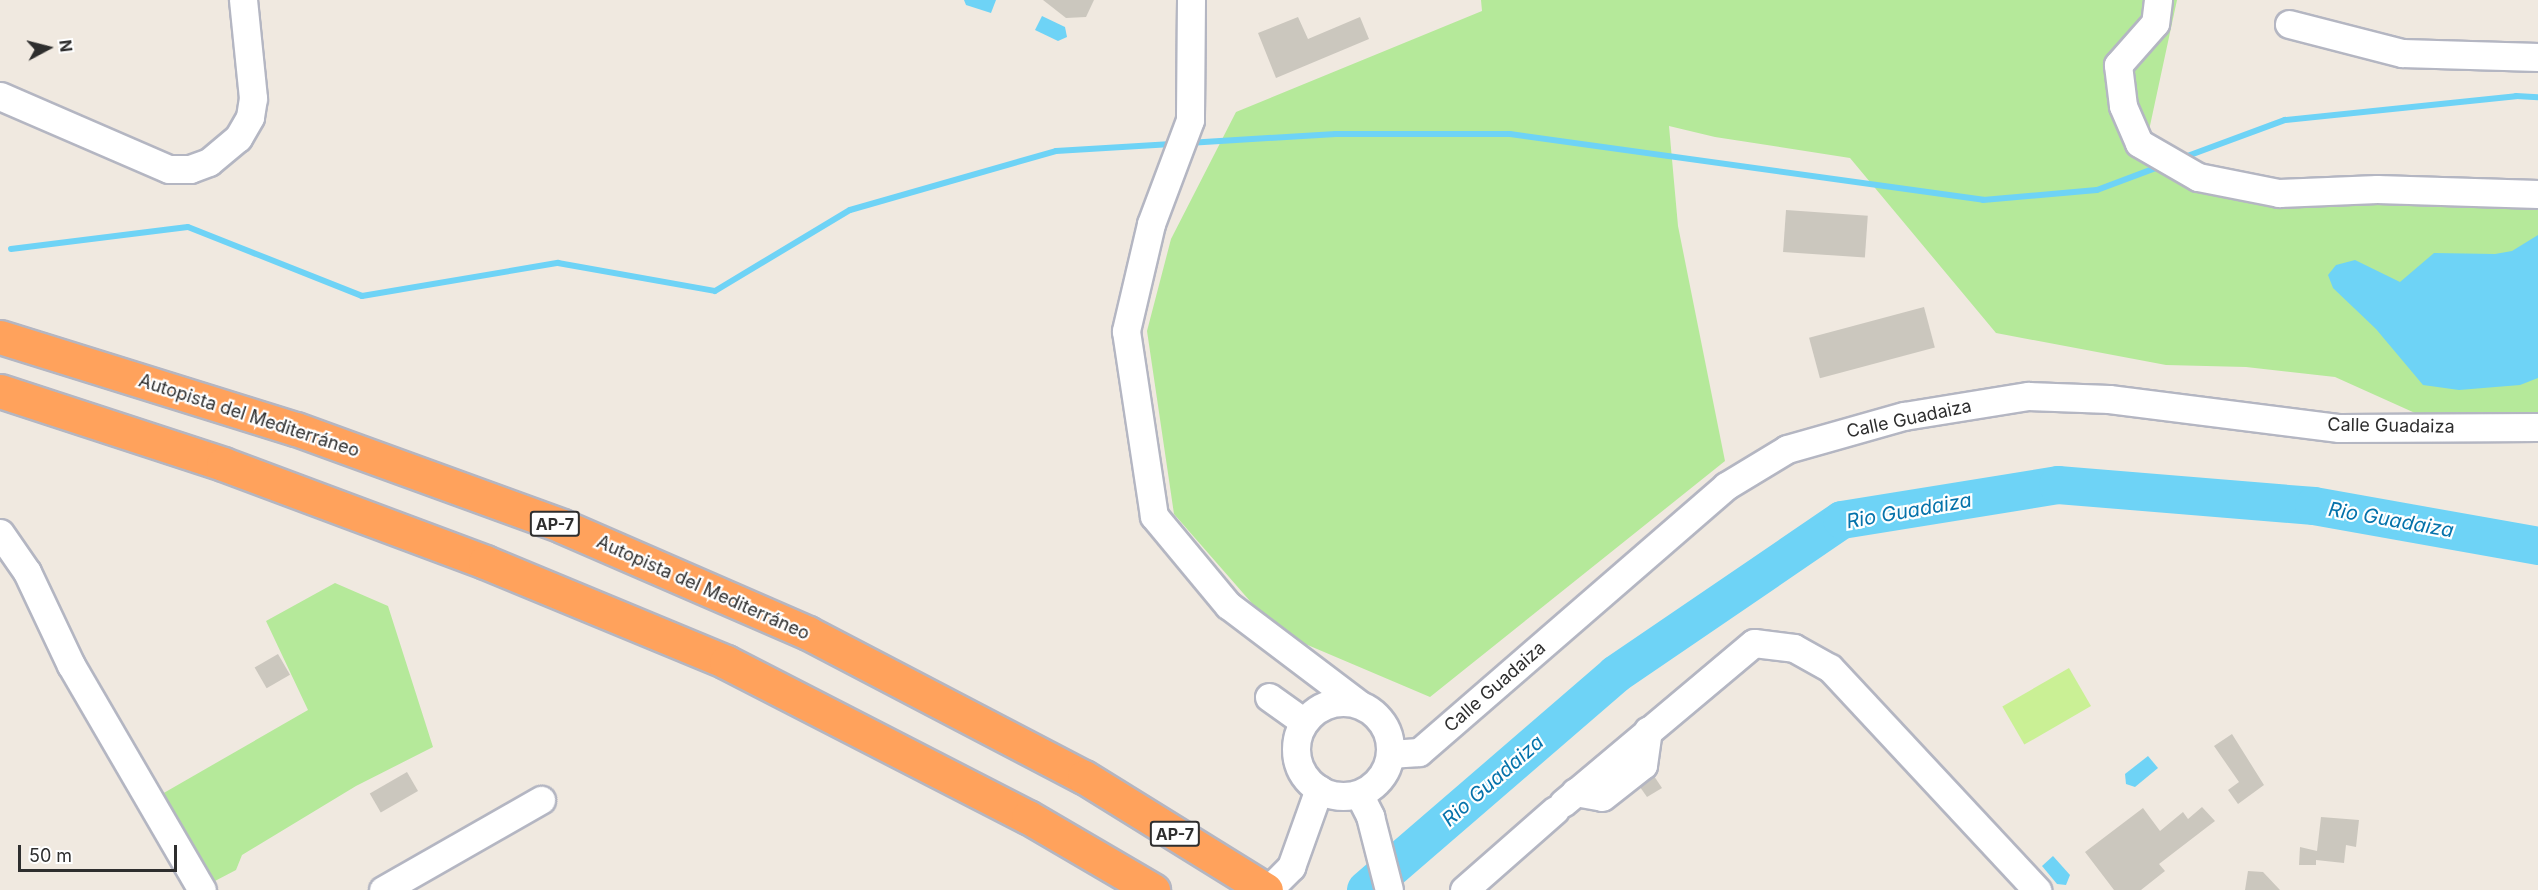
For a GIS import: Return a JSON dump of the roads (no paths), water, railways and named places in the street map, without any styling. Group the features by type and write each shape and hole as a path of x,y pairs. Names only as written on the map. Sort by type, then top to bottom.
{"highway":[{"name":"Autopista del Mediterráneo","path":"0,337 296,429 562,526 808,633 1084,777 1267,890"},
{"path":"0,391 223,464 572,598 726,662 1028,817 1153,890"}],"street":[{"path":"0,96 169,169 190,169 209,162 238,138 250,117 253,98 243,0"},
{"path":"1191,0 1190,120 1150,224 1126,331 1154,516 1228,605 1383,723 1390,754 1365,805 1389,890"},
{"path":"2158,0 2155,23 2118,65 2122,106 2139,143 2198,177 2279,193 2377,189 2538,194"},
{"path":"2289,24 2402,53 2538,57"},
{"name":"Calle Guadaiza","path":"1390,754 1419,752 1726,486 1788,449 1904,417 2028,396 2109,399 2339,428 2538,427"},
{"path":"0,533 27,572 71,665 202,890"},
{"path":"1464,890 1648,730 1754,643 1794,648 1830,668 2037,890"},
{"path":"1269,698 1304,722"},
{"path":"1359,704 1329,704 1304,722 1296,751 1303,773 1319,789 1346,796 1365,805"},
{"path":"1267,890 1291,867 1319,789"},
{"path":"383,890 541,800"}],"water":[{"path":"964,0 996,0 991,13 966,5"},
{"path":"1042,16 1065,27 1067,37 1058,41 1035,30"},
{"path":"2538,235 2538,378 2520,385 2459,390 2423,385 2376,329 2333,288 2328,275 2336,265 2355,260 2400,282 2434,253 2495,254 2512,251"},
{"path":"2148,756 2158,768 2135,787 2126,784 2125,774"},
{"path":"2053,856 2070,875 2066,885 2057,884 2042,866"}],"waterway":[{"path":"2182,158 2285,120 2516,96 2538,97"},
{"path":"1188,143 1336,134 1510,134 1983,200 2097,190 2161,166"},
{"path":"11,249 188,227 362,296 558,263 715,291 850,210 1056,151 1172,144"},
{"name":"Rio Guadaiza","path":"1366,890 1616,674 1842,520 2058,485 2314,506 2538,546"}]}
